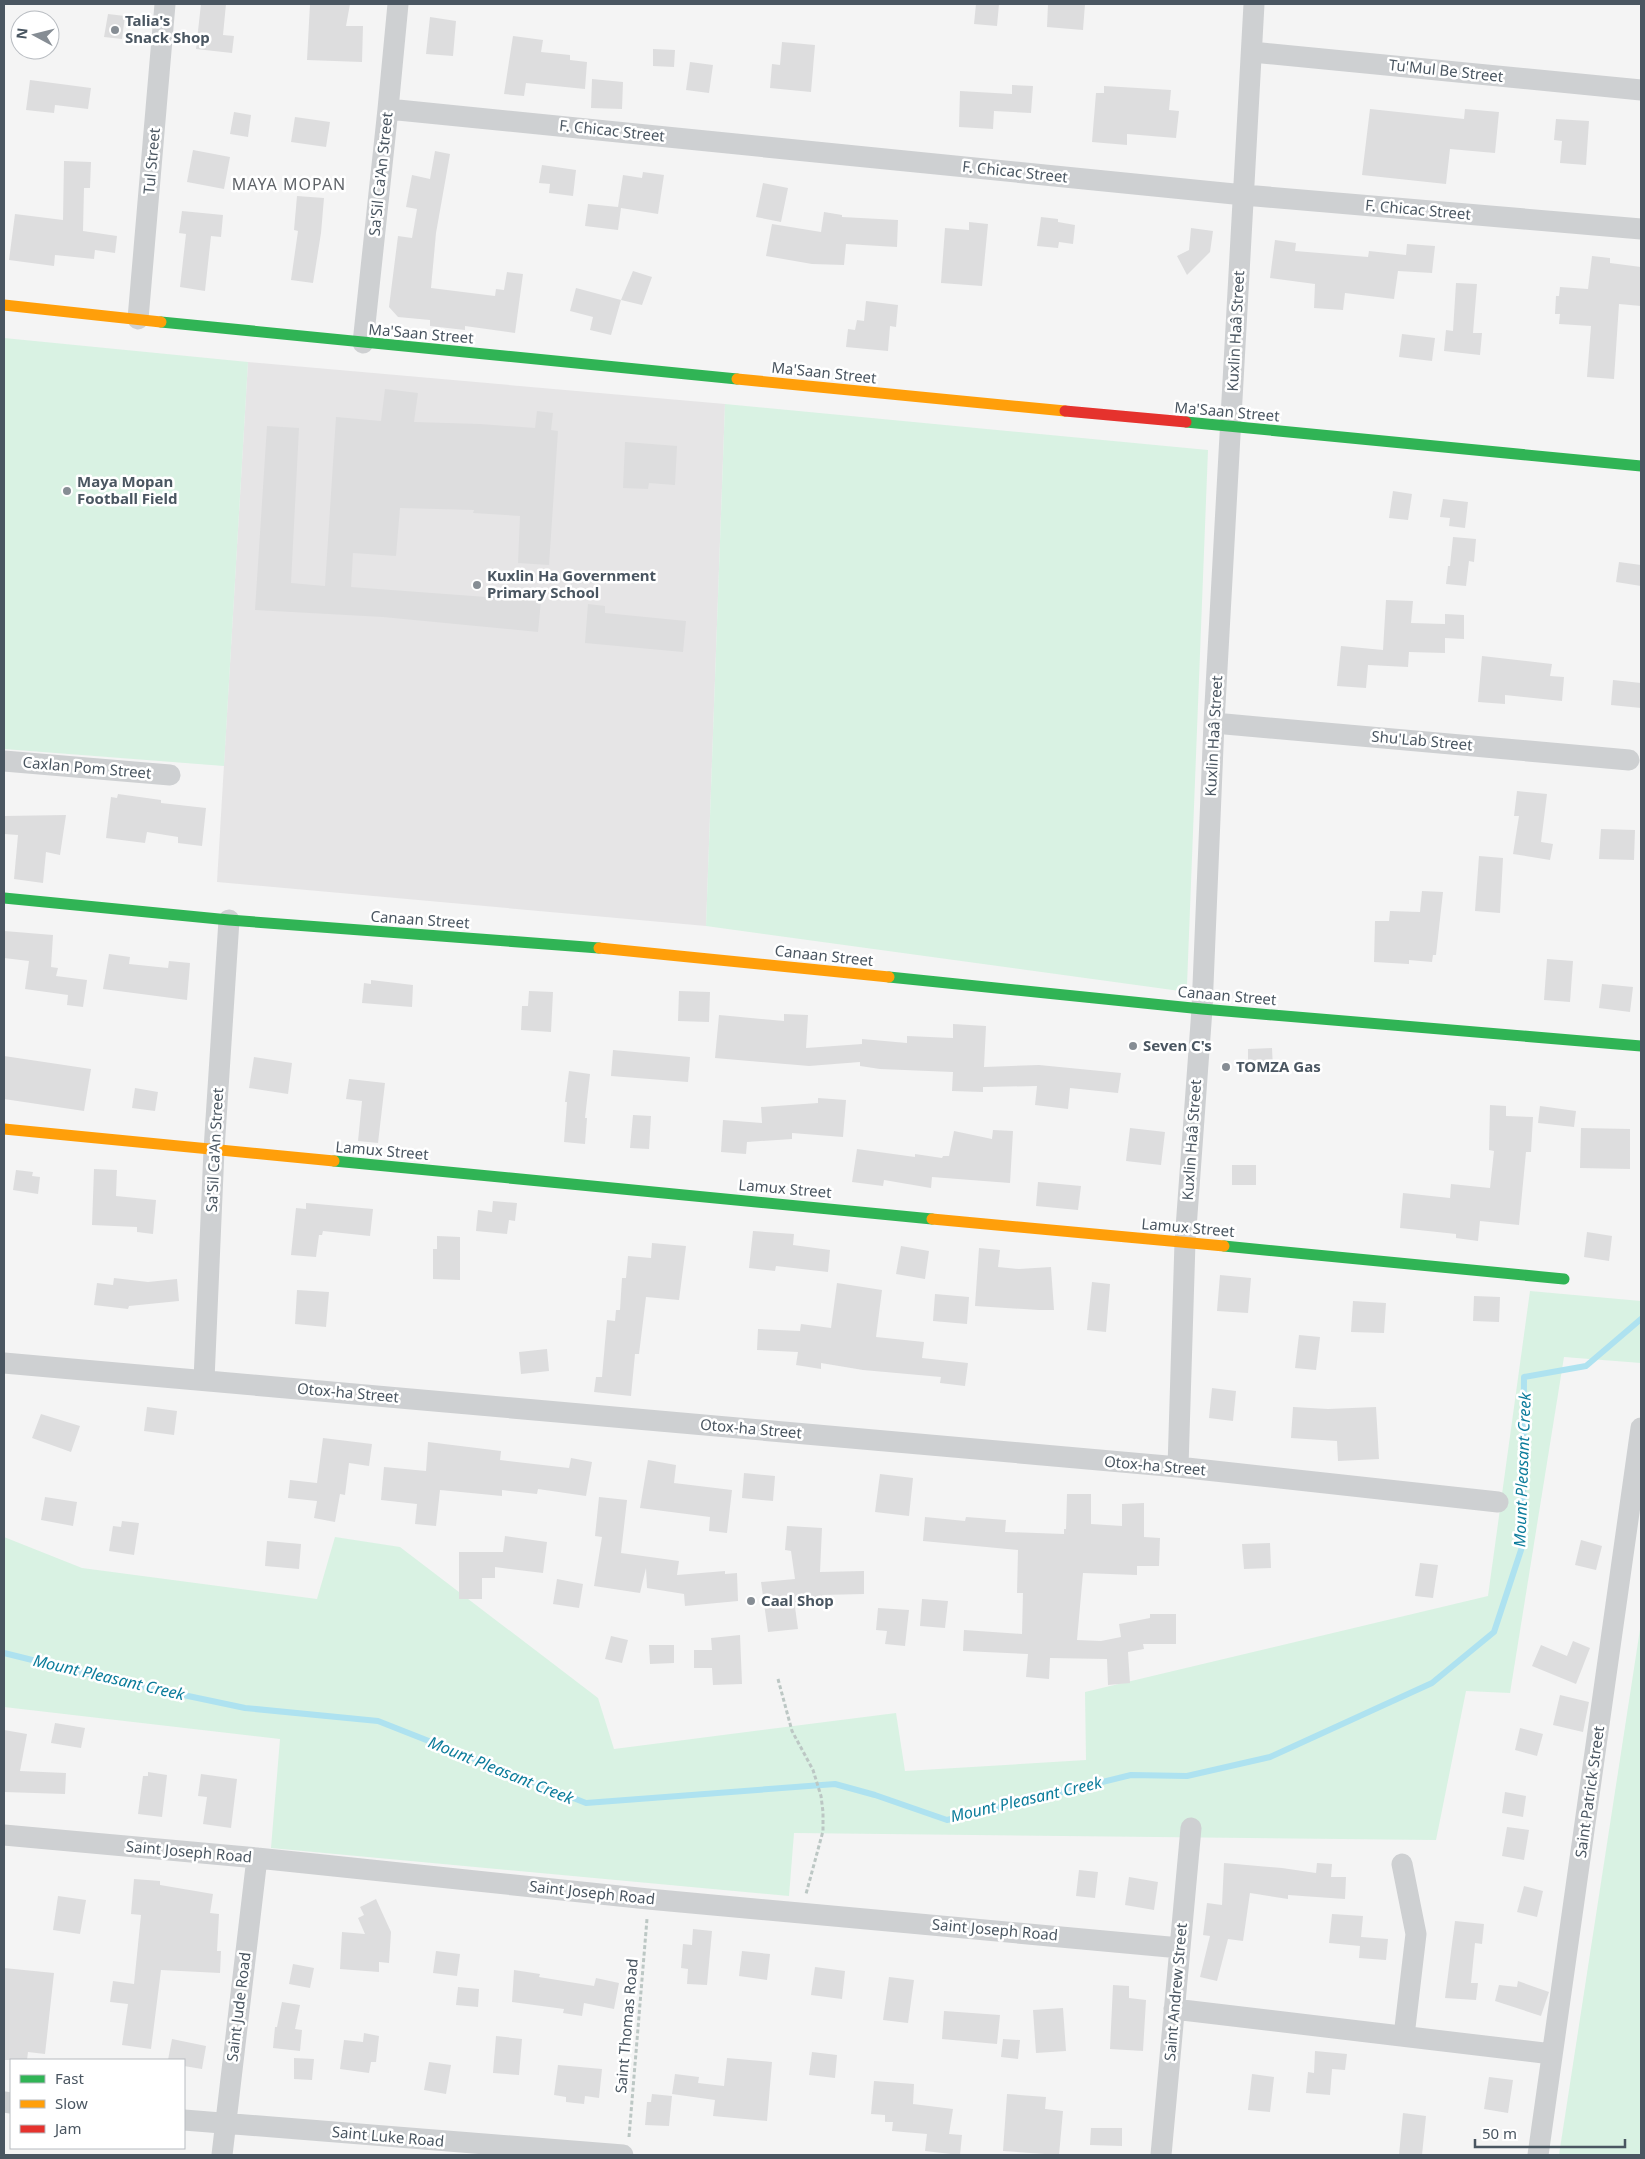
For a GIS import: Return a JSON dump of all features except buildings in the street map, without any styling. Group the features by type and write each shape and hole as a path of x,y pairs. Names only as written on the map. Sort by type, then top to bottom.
{"street":[{"name":"Tul Street","path":"138,319 165,4"},
{"name":"Sa'Sil Ca'An Street","path":"363,344 398,4"},
{"name":"Kuxlin Haâ Street","path":"1178,1467 1185,1242 1202,1009 1214,722 1254,4"},
{"name":"Tu'Mul Be Street","path":"1252,52 1641,90"},
{"name":"F. Chicac Street","path":"388,109 1244,194 1641,229"},
{"name":"Ma'Saan Street","path":"4,305 363,344 1641,466"},
{"name":"Shu'Lab Street","path":"1214,722 1629,760"},
{"name":"Caxlan Pom Street","path":"4,761 170,775"},
{"name":"Canaan Street","path":"4,898 229,920 598,948 1202,1009 1641,1046"},
{"name":"Sa'Sil Ca'An Street","path":"204,1380 214,1150 229,920"},
{"name":"Lamux Street","path":"4,1128 214,1150 1564,1279"},
{"name":"Otox-ha Street","path":"4,1363 1178,1467 1498,1502"},
{"name":"Saint Patrick Street","path":"1538,2155 1641,1428"},
{"name":"Saint Andrew Street","path":"1160,2155 1191,1828"},
{"name":"Saint Joseph Road","path":"4,1835 256,1858 648,1899 1180,1948"},
{"name":"Saint Jude Road","path":"222,2155 256,1858"},
{"path":"1402,1864 1416,1934 1404,2036"},
{"path":"1174,2009 1552,2054"},
{"name":"Saint Luke Road","path":"185,2120 625,2150"}],"path":[{"path":"778,1679 792,1731 813,1770 821,1796 823,1831 802,1912"},
{"name":"Saint Thomas Road","path":"625,2150 648,1899"}],"shaded area":[{"name":"Kuxlin Ha Government Primary School","path":"248,362 725,404 706,926 217,882"}],"green space":[{"path":"4,338 248,362 224,766 4,749"},
{"path":"725,404 1208,450 1187,985 1180,991 706,926"},
{"path":"1530,1291 1641,1301 1641,1363 1564,1357 1510,1693 1466,1691 1436,1840 794,1833 789,1896 271,1848 280,1739 4,1707 4,1537 82,1568 317,1599 335,1537 400,1547 598,1698 614,1749 896,1713 905,1771 1086,1760 1085,1692 1488,1596"},
{"path":"1641,1623 1641,2155 1559,2155"}],"waterway":[{"name":"Mount Pleasant Creek","path":"4,1653 117,1681 245,1708 378,1721 586,1803 835,1784 875,1795 947,1820 1131,1775 1187,1776 1270,1757 1432,1683 1494,1632 1523,1544 1524,1377 1586,1366 1641,1319"}],"traffic: fast":[{"path":"161,322 737,379"},
{"path":"1186,422 1641,466"},
{"path":"4,898 229,920 599,948"},
{"path":"889,977 1202,1009 1641,1046"},
{"path":"334,1161 932,1219"},
{"path":"1224,1246 1564,1279"}],"traffic: slow":[{"path":"4,305 161,322"},
{"path":"737,379 1065,411"},
{"path":"599,948 889,977"},
{"path":"4,1129 334,1161"},
{"path":"932,1219 1224,1246"}],"traffic: jam":[{"path":"1065,411 1186,422"}],"place":[{"name":"Talia's Snack Shop","path":"115,30"},
{"name":"Maya Mopan Football Field","path":"67,491"},
{"name":"Kuxlin Ha Government Primary School","path":"477,585"},
{"name":"Seven C's","path":"1133,1046"},
{"name":"TOMZA Gas","path":"1226,1067"},
{"name":"Caal Shop","path":"751,1601"}],"district":[{"name":"MAYA MOPAN","path":"289,184"}]}
